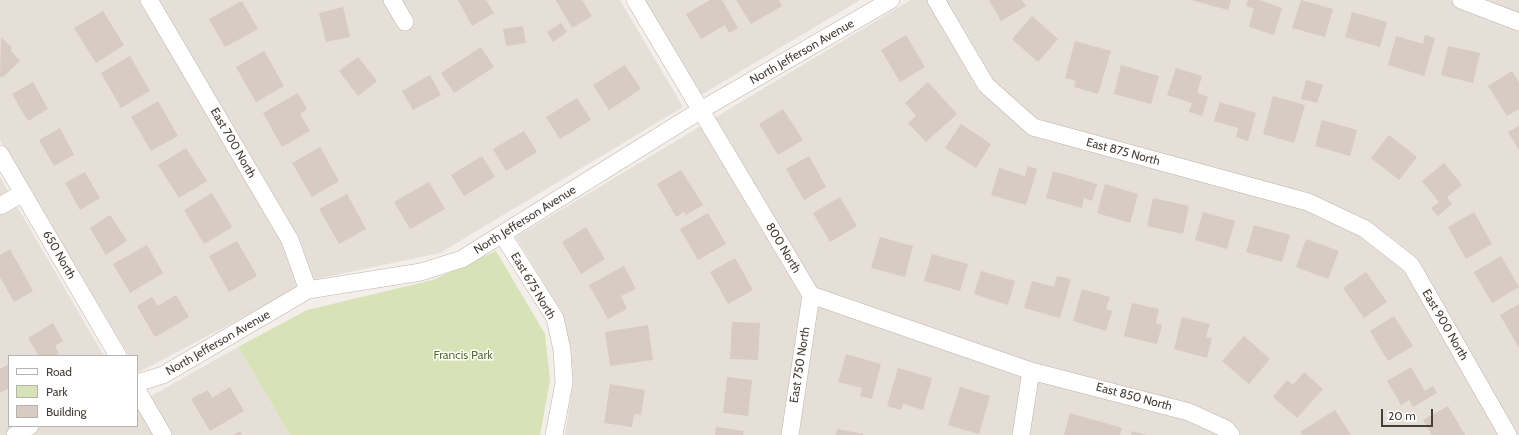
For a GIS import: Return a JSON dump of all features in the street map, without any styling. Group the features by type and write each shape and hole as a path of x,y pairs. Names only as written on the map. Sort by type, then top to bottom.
{"street":[{"name":"East 700 North","path":"149,0 290,240 308,290"},
{"path":"392,0 405,22"},
{"name":"800 North","path":"635,0 811,295"},
{"name":"North Jefferson Avenue","path":"138,383 163,375 308,290 421,272 462,259 701,110 891,0"},
{"name":"East 875 North","path":"936,0 986,85 1033,127 1308,202 1365,229"},
{"path":"1461,0 1519,22"},
{"name":"650 North","path":"0,154 117,355"},
{"path":"0,206 23,193"},
{"name":"East 900 North","path":"1365,229 1411,265 1508,435"},
{"name":"East 675 North","path":"502,234 555,318 562,350 564,383 554,435"},
{"path":"811,295 1031,371 1021,435"},
{"name":"East 750 North","path":"790,435 811,295"},
{"name":"East 850 North","path":"1031,371 1189,412 1226,429 1231,435"},
{"path":"138,392 163,435"},
{"path":"15,435 28,427"}],"shaded area":[{"path":"0,0 620,0 683,107 440,253 316,279 139,372 138,355 128,355 0,140"},
{"path":"643,0 860,0 701,95"},
{"path":"911,0 1519,0 1519,435 565,435 573,383 559,308 516,237"},
{"path":"0,177 103,355 8,355 8,427 138,427 138,403 238,347 290,435 0,435"}],"green space":[{"name":"Francis Park","path":"496,251 545,334 550,380 540,435 290,435 238,347 307,310 433,280"}],"building":[{"path":"458,0 486,0 494,13 472,26"},
{"path":"556,0 582,0 592,16 572,28"},
{"path":"710,0 722,0 738,28 729,33 725,25 701,39 686,14"},
{"path":"736,0 779,0 782,6 751,24"},
{"path":"989,0 1022,0 1026,6 1001,21"},
{"path":"1191,0 1231,0 1228,10"},
{"path":"1248,0 1259,0 1282,8 1274,35 1249,27 1254,9 1246,6"},
{"path":"1301,0 1333,9 1325,37 1292,28"},
{"path":"242,1 258,29 225,47 209,19"},
{"path":"343,7 350,37 326,42 319,13"},
{"path":"103,11 124,45 96,63 74,28"},
{"path":"1352,12 1387,22 1380,47 1345,37"},
{"path":"1032,16 1058,39 1038,62 1012,39"},
{"path":"561,23 567,32 553,42 547,32"},
{"path":"523,26 526,43 506,46 503,29"},
{"path":"906,35 925,67 900,82 881,50"},
{"path":"1425,35 1435,38 1424,76 1388,65 1396,36 1423,44"},
{"path":"1,37 12,48 10,50 20,61 2,78 0,76"},
{"path":"1075,41 1111,51 1098,94 1074,87 1076,81 1065,78"},
{"path":"1448,46 1480,53 1473,83 1441,75"},
{"path":"481,47 494,67 454,93 441,73"},
{"path":"264,51 284,86 256,102 236,67"},
{"path":"130,56 150,91 121,108 101,73"},
{"path":"358,57 377,81 358,96 339,71"},
{"path":"625,65 641,89 609,110 593,85"},
{"path":"1121,65 1159,76 1151,104 1114,94"},
{"path":"1176,68 1202,76 1197,93 1208,97 1202,116 1189,112 1192,103 1167,95"},
{"path":"1512,71 1519,82 1519,109 1507,116 1488,86"},
{"path":"430,75 441,95 413,110 402,91"},
{"path":"1306,80 1323,85 1317,103 1301,99"},
{"path":"33,82 48,109 28,121 12,94"},
{"path":"928,82 957,114 926,142 908,123 916,116 905,103"},
{"path":"298,93 307,109 300,114 310,131 282,147 263,113"},
{"path":"1273,96 1305,105 1294,143 1263,134"},
{"path":"577,98 591,120 560,139 546,117"},
{"path":"158,101 178,136 151,151 131,117"},
{"path":"1220,102 1256,113 1248,141 1236,137 1238,128 1214,121"},
{"path":"783,109 803,140 778,155 759,124"},
{"path":"1322,120 1357,130 1350,156 1315,146"},
{"path":"961,124 991,144 976,168 945,148"},
{"path":"1519,126 1519,150 1508,132"},
{"path":"60,128 74,155 54,166 39,140"},
{"path":"524,131 537,152 506,171 493,149"},
{"path":"1389,135 1417,157 1399,180 1371,158"},
{"path":"320,147 339,181 312,197 292,163"},
{"path":"186,148 207,181 179,198 158,165"},
{"path":"482,156 495,177 464,196 451,175"},
{"path":"809,156 826,187 804,200 786,169"},
{"path":"1444,163 1462,185 1447,197 1452,204 1438,216 1431,208 1439,202 1422,181"},
{"path":"1028,166 1037,169 1026,205 991,195 999,168 1025,176"},
{"path":"681,170 703,205 686,215 684,212 676,217 657,184"},
{"path":"1053,171 1097,184 1092,201 1084,198 1082,208 1046,198"},
{"path":"85,172 100,198 80,210 65,183"},
{"path":"429,182 445,209 410,229 394,202"},
{"path":"1105,184 1138,194 1130,223 1097,213"},
{"path":"212,193 232,227 204,244 184,210"},
{"path":"347,194 366,229 339,244 319,209"},
{"path":"840,197 857,226 830,242 813,213"},
{"path":"1153,198 1189,206 1183,234 1147,226"},
{"path":"1203,212 1235,221 1227,249 1195,240"},
{"path":"1474,212 1492,244 1466,259 1448,227"},
{"path":"708,213 726,244 698,260 680,229"},
{"path":"110,215 127,241 106,255 90,228"},
{"path":"1254,225 1290,235 1282,262 1246,252"},
{"path":"586,227 605,259 581,274 562,242"},
{"path":"880,237 913,246 905,277 871,268"},
{"path":"1306,239 1339,251 1328,279 1296,267"},
{"path":"237,241 257,276 229,292 209,256"},
{"path":"147,245 163,273 130,293 113,264"},
{"path":"10,249 33,291 14,302 0,277 0,255"},
{"path":"932,254 968,264 960,291 924,281"},
{"path":"1501,256 1519,287 1492,303 1474,272"},
{"path":"735,258 753,290 728,304 710,272"},
{"path":"624,266 636,289 621,296 627,309 608,319 589,285"},
{"path":"981,271 1015,281 1008,305 974,294"},
{"path":"1366,272 1387,302 1364,318 1343,288"},
{"path":"1057,276 1071,279 1060,318 1024,308 1032,281 1054,287"},
{"path":"1082,289 1110,297 1106,309 1112,311 1106,331 1073,321"},
{"path":"176,295 189,317 155,337 137,306 152,297 158,306"},
{"path":"1132,303 1159,309 1156,323 1162,325 1157,344 1124,336"},
{"path":"1519,304 1519,348 1500,315"},
{"path":"1394,316 1413,346 1388,361 1370,331"},
{"path":"1182,317 1210,324 1206,337 1212,338 1207,358 1174,349"},
{"path":"732,322 760,323 758,360 730,359"},
{"path":"53,323 63,341 55,346 59,354 58,355 38,355 28,338"},
{"path":"648,325 653,360 610,366 605,332"},
{"path":"1244,336 1270,359 1249,384 1222,361"},
{"path":"846,354 881,364 872,399 860,396 862,388 838,382"},
{"path":"8,365 8,389 0,393 0,369"},
{"path":"1411,367 1425,391 1433,386 1437,393 1413,407 1409,400 1401,405 1387,381"},
{"path":"898,368 932,378 923,410 903,404 901,410 887,406"},
{"path":"1304,372 1323,389 1297,418 1273,397 1287,380 1293,385"},
{"path":"727,377 752,380 748,416 723,413"},
{"path":"610,384 645,390 641,415 634,414 632,427 604,423"},
{"path":"230,387 244,411 210,431 191,399 208,390 212,398"},
{"path":"960,387 990,396 979,434 948,425"},
{"path":"1448,406 1465,435 1432,435 1423,420"},
{"path":"1335,410 1351,435 1303,435 1300,432"},
{"path":"1070,413 1122,428 1120,435 1064,435"},
{"path":"716,427 744,431 743,435 715,435"},
{"path":"837,429 863,434 863,435 836,435"},
{"path":"240,431 242,435 233,435"},
{"path":"1132,431 1146,435 1131,435"}]}
